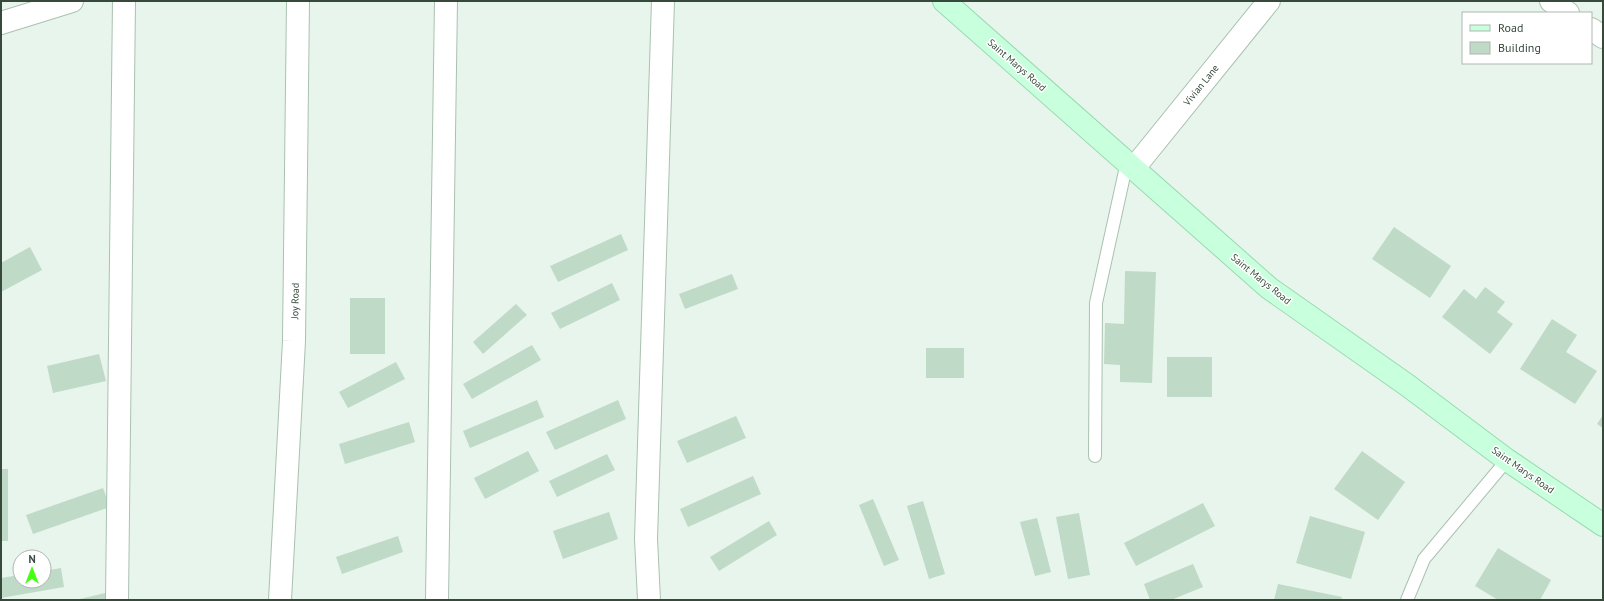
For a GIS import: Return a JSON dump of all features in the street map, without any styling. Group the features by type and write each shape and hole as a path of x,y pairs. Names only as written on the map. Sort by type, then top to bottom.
{"main road":[{"name":"Saint Marys Road","path":"944,1 1269,288 1407,385 1507,460 1603,525"}],"street":[{"path":"1,23 72,1"},
{"path":"117,600 124,1"},
{"name":"Joy Road","path":"280,600 294,341 298,1"},
{"path":"446,1 437,600 446,600"},
{"path":"649,600 646,539 663,1"},
{"name":"Vivian Lane","path":"1130,165 1269,1"},
{"path":"1551,1 1567,12"},
{"path":"1592,30 1603,37"}],"lane":[{"path":"1095,456 1096,303 1130,165"},
{"path":"1407,600 1424,559 1507,460"}],"building":[{"path":"1394,227 1451,266 1430,298 1372,259"},
{"path":"621,234 628,250 558,282 550,266"},
{"path":"30,247 42,270 1,292 1,263"},
{"path":"1125,271 1156,272 1152,383 1120,382 1120,365 1104,364 1105,323 1124,324"},
{"path":"732,274 738,289 685,309 679,294"},
{"path":"612,283 620,300 560,329 551,313"},
{"path":"1485,287 1505,302 1497,312 1513,324 1490,354 1442,317 1464,289 1476,299"},
{"path":"350,298 385,298 385,354 350,354"},
{"path":"516,304 527,315 483,354 473,342"},
{"path":"1552,319 1577,335 1566,352 1597,371 1575,404 1520,369"},
{"path":"532,345 541,360 472,399 463,384"},
{"path":"926,348 964,348 964,378 926,378"},
{"path":"99,354 106,381 53,393 47,366"},
{"path":"1167,357 1212,357 1212,397 1167,397"},
{"path":"396,362 405,379 348,408 339,392"},
{"path":"537,400 544,417 470,448 463,431"},
{"path":"618,400 626,419 555,450 546,432"},
{"path":"1603,415 1603,428 1597,424"},
{"path":"736,416 746,438 687,463 677,441"},
{"path":"409,422 415,442 345,464 339,444"},
{"path":"528,451 539,471 485,499 474,478"},
{"path":"1362,451 1405,482 1378,520 1334,489"},
{"path":"607,454 615,470 557,497 549,481"},
{"path":"1,469 8,469 8,541 1,541"},
{"path":"753,476 761,494 688,527 680,509"},
{"path":"103,488 110,507 33,534 26,515"},
{"path":"873,499 899,560 884,566 859,505"},
{"path":"923,501 945,574 929,579 907,506"},
{"path":"1203,503 1215,526 1136,566 1124,543"},
{"path":"609,512 618,539 563,559 553,531"},
{"path":"1079,513 1090,575 1068,579 1056,517"},
{"path":"1310,516 1365,532 1351,579 1296,563"},
{"path":"1037,518 1051,572 1035,576 1020,522"},
{"path":"769,521 777,535 719,571 710,557"},
{"path":"398,536 403,552 342,574 336,557"},
{"path":"1498,548 1551,580 1540,600 1498,600 1475,586"},
{"path":"1193,564 1203,587 1171,600 1150,600 1144,584"},
{"path":"61,568 64,587 1,598 1,578 12,576 12,589 52,589 52,570"},
{"path":"1278,584 1342,597 1341,600 1274,600"},
{"path":"105,593 107,600 80,600 80,599"}]}
